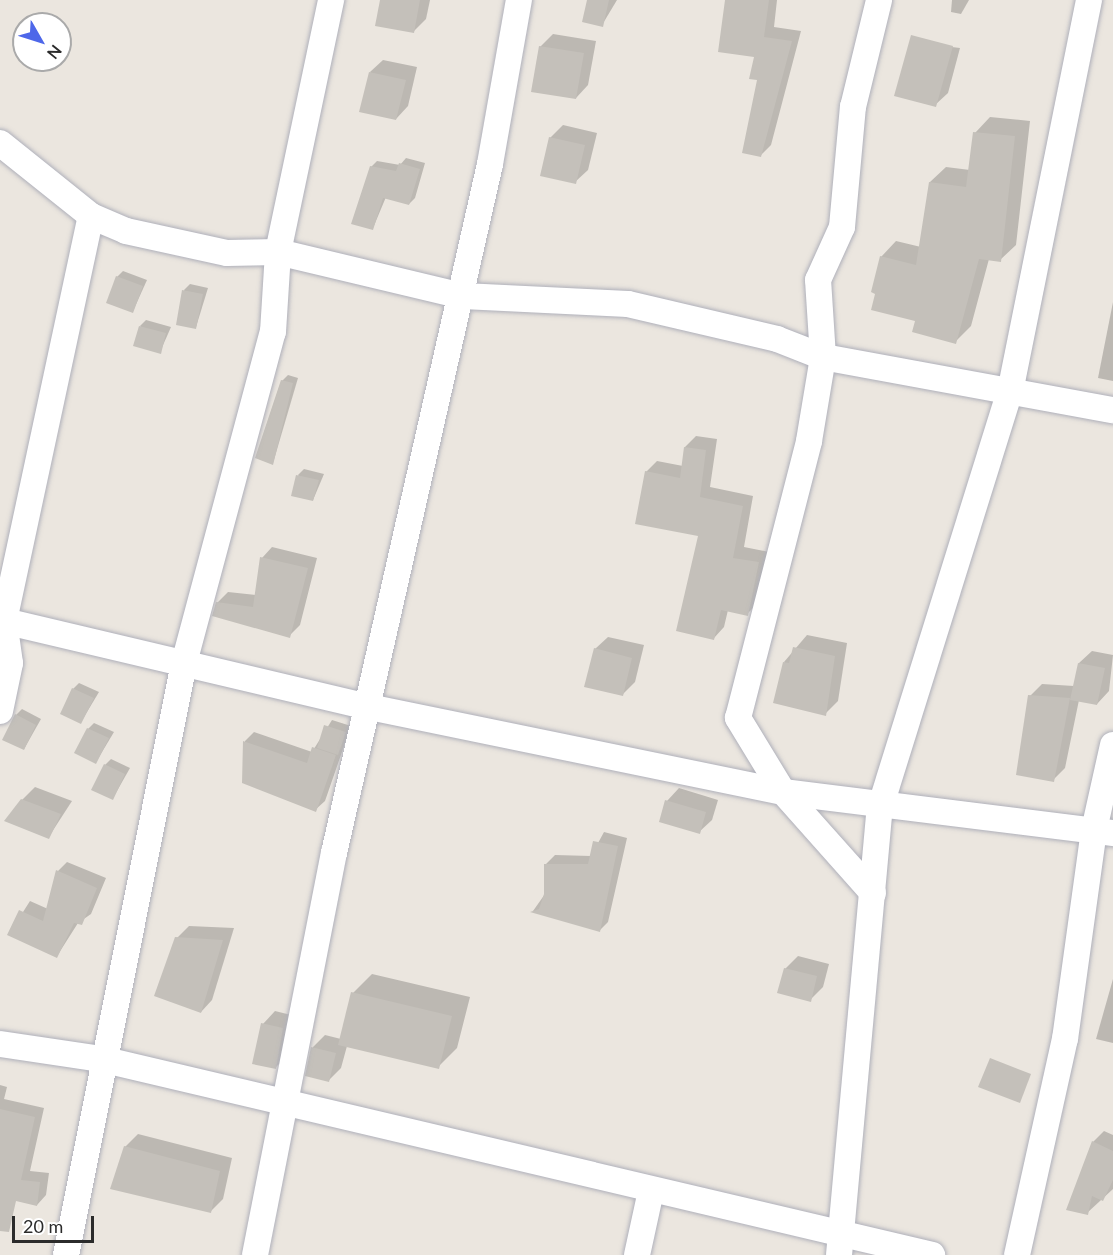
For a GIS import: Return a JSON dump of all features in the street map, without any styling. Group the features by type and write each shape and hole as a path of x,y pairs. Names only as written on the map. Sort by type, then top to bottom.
{"street":[{"path":"66,1255 101,1059 184,663 273,332 278,252 331,0"},
{"path":"255,1255 285,1101 415,484 463,296 519,0"},
{"path":"873,893 783,792 738,718 766,621 823,357 818,280 842,227 853,107 879,0"},
{"path":"842,1245 880,808 1011,387 1089,0"},
{"path":"0,143 91,216 126,231 227,253 278,252 463,296 628,304 777,339 823,357 1011,387 1113,410"},
{"path":"0,711 10,663 2,621 91,216"},
{"path":"2,621 369,706 783,792 880,808 1103,832"},
{"path":"1017,1255 1065,1039 1103,832 1113,746"},
{"path":"0,1044 101,1059 285,1101 651,1191 842,1245 932,1255"},
{"path":"637,1255 651,1191"}],"building":[{"path":"380,0 420,0 414,33 375,26"},
{"path":"587,0 609,0 603,27 582,22"},
{"path":"725,0 769,0 764,37 792,41 761,157 742,153 757,80 749,79 754,57 718,52"},
{"path":"911,35 953,46 936,107 894,96"},
{"path":"539,46 584,53 576,99 531,92"},
{"path":"369,72 406,80 396,120 359,112"},
{"path":"973,132 1015,136 1001,262 979,259 956,344 912,332 915,321 871,310 875,294 871,292 880,256 916,265 929,182 966,187"},
{"path":"549,137 585,145 576,184 540,176"},
{"path":"399,163 420,169 409,205 383,198 373,230 351,224 370,166 396,171"},
{"path":"116,276 143,286 133,313 106,303"},
{"path":"182,290 203,294 196,329 176,325"},
{"path":"139,326 166,333 161,354 133,346"},
{"path":"281,380 293,383 273,465 255,458"},
{"path":"684,447 706,450 700,497 743,506 733,558 759,562 748,616 721,610 714,640 676,631 698,536 635,524 645,471 680,478"},
{"path":"296,475 319,480 313,501 291,496"},
{"path":"260,557 308,568 290,638 212,616 216,602 253,607"},
{"path":"793,647 835,656 826,716 773,703 783,662 789,663"},
{"path":"594,648 632,658 623,696 584,687"},
{"path":"1078,663 1105,668 1097,705 1070,700"},
{"path":"72,688 94,698 81,724 60,714"},
{"path":"1028,695 1070,698 1054,782 1016,775"},
{"path":"15,714 36,725 24,750 2,740"},
{"path":"324,725 346,732 338,755 317,748"},
{"path":"87,728 109,738 96,764 74,753"},
{"path":"243,741 307,763 312,747 336,755 316,812 242,783"},
{"path":"104,764 125,774 113,800 91,790"},
{"path":"21,799 61,814 49,839 4,821"},
{"path":"665,800 706,812 700,834 659,822"},
{"path":"593,841 618,846 600,932 530,912 539,909 544,894 544,864 588,864"},
{"path":"56,870 97,888 82,925 74,923 57,958 7,935 19,910 43,921"},
{"path":"175,937 223,940 201,1013 154,996"},
{"path":"784,968 817,976 811,1002 777,993"},
{"path":"351,992 452,1016 439,1069 338,1045"},
{"path":"261,1023 283,1028 276,1069 252,1064"},
{"path":"311,1047 336,1053 329,1082 305,1076"},
{"path":"990,1058 1031,1074 1020,1103 978,1087"},
{"path":"0,1109 35,1117 21,1180 40,1182 37,1206 16,1201 9,1232 0,1231"},
{"path":"1092,1141 1113,1151 1113,1180 1103,1201 1092,1196 1088,1215 1066,1210"},
{"path":"124,1146 220,1171 211,1213 110,1189"}]}
